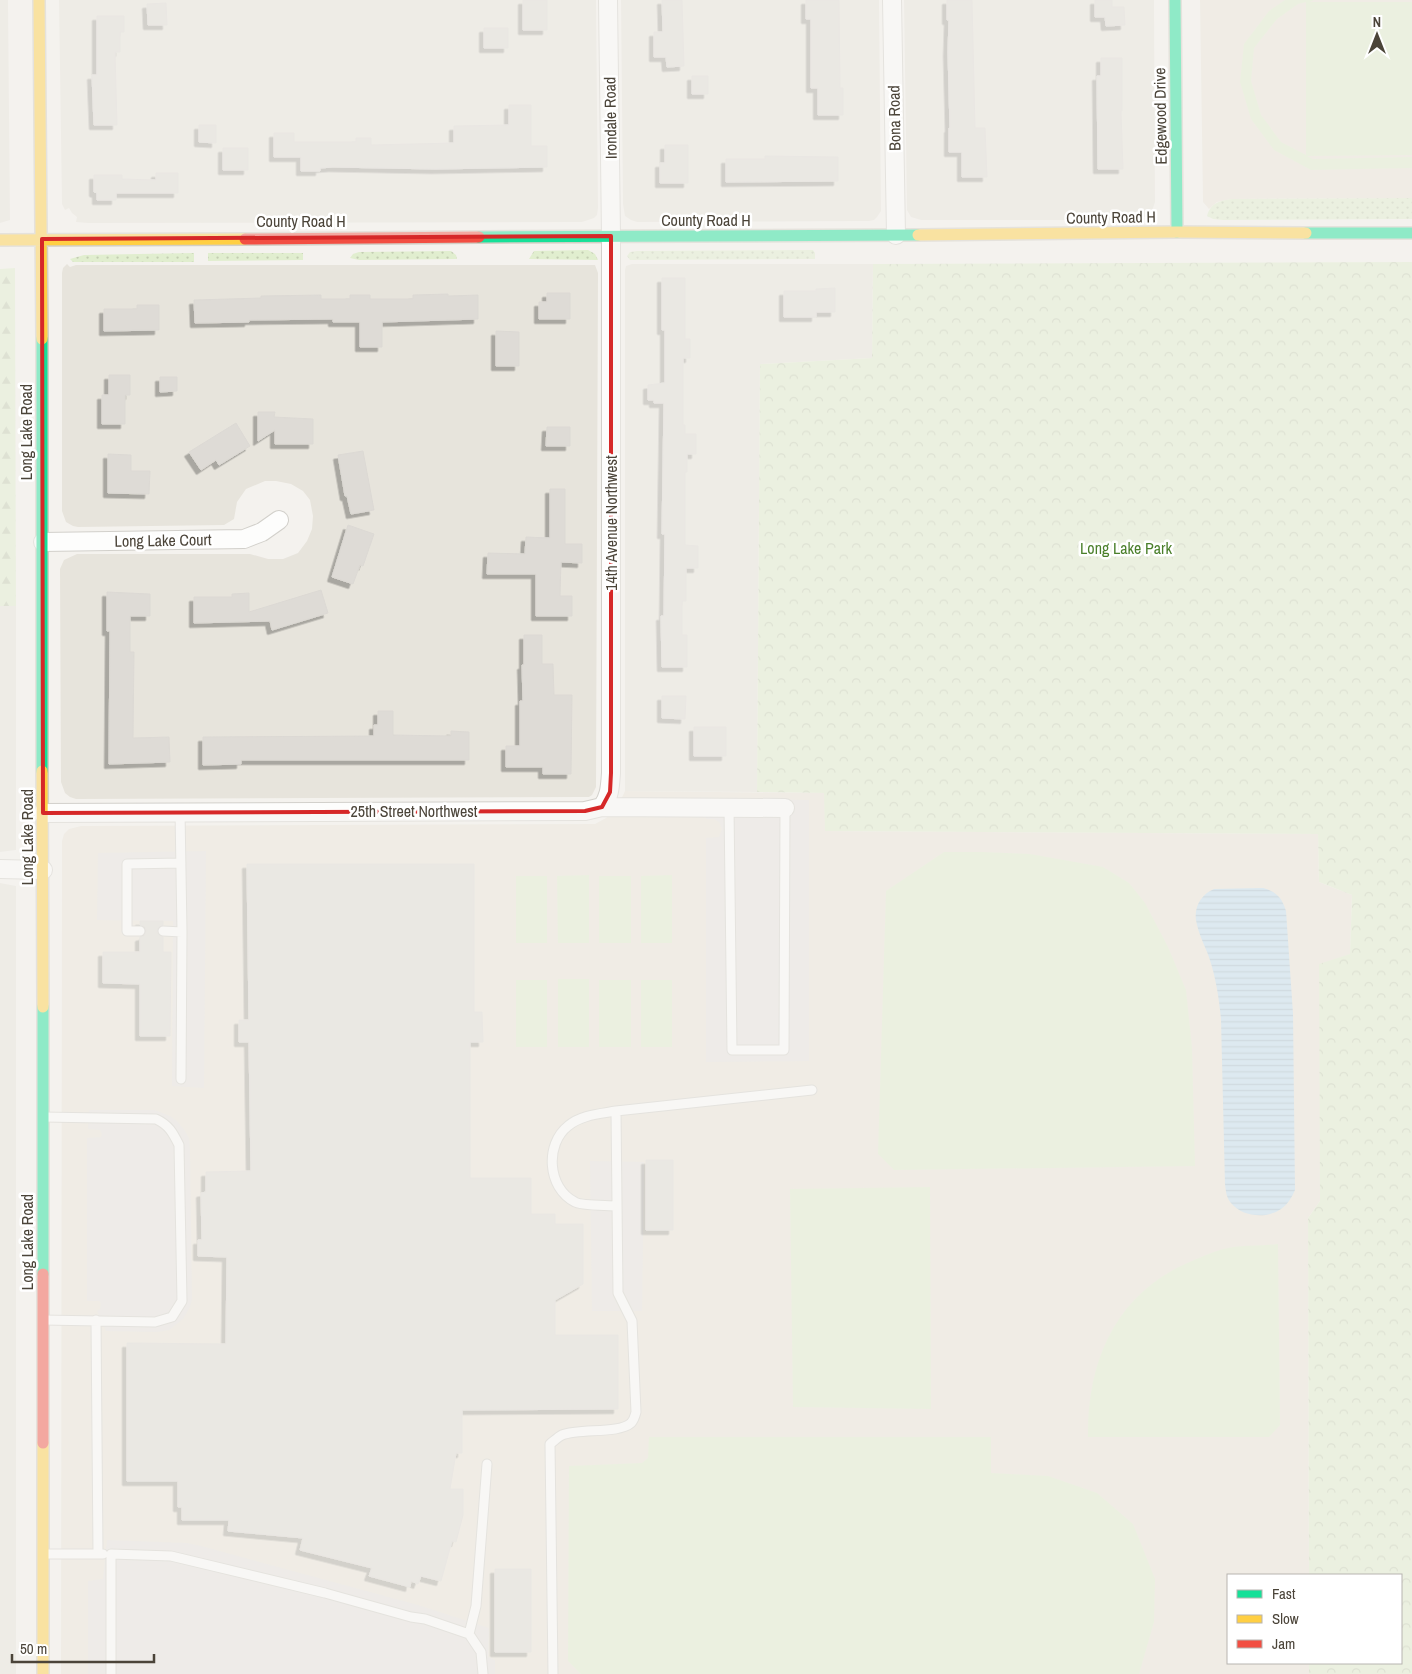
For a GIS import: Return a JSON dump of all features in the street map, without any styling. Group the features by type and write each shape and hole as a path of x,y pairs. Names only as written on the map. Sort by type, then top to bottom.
{"street":[{"name":"Long Lake Road","path":"39,0 43,542 43,1674"},
{"name":"Irondale Road","path":"608,0 611,236"},
{"name":"Bona Road","path":"892,0 896,236"},
{"name":"Edgewood Drive","path":"1175,0 1177,232"},
{"name":"County Road H","path":"0,240 896,236 1177,232 1412,233"},
{"name":"14th Avenue Northwest","path":"602,807 610,792 611,773 611,236"},
{"name":"Long Lake Court","path":"43,542 244,539 262,532 279,520"},
{"name":"25th Street Northwest","path":"43,812 585,811 602,807 785,808"},
{"path":"0,870 43,870"}],"lane":[{"path":"729,808 732,1050 784,1050 785,808"},
{"path":"180,811 182,932 181,1079"},
{"path":"140,931 127,930 127,864 181,863"},
{"path":"162,931 182,932"},
{"path":"617,1206 576,1203 563,1193 558,1186 552,1160 552,1151 558,1136 568,1125 583,1117 616,1111 812,1090"},
{"path":"553,1674 550,1444 561,1435 623,1428 630,1424 636,1412 632,1321 618,1293 616,1111"},
{"path":"43,1320 154,1322 172,1317 182,1301 179,1145 173,1132 166,1124 156,1119 44,1117"},
{"path":"96,1320 98,1553"},
{"path":"469,1634 476,1606 487,1464"},
{"path":"44,1554 98,1553 171,1556 425,1619 469,1634 482,1652 483,1674"},
{"path":"111,1554 111,1674"}],"highlighted area":[{"path":"611,236 611,773 610,792 602,807 585,811 43,813 42,239"}],"shaded area":[{"path":"0,0 8,0 10,220 0,223"},
{"path":"59,0 596,0 597,215 582,222 76,222 77,217 69,208 65,210 62,204"},
{"path":"621,0 879,0 881,211 877,217 869,221 637,222 625,216 623,204"},
{"path":"904,0 1154,0 1155,202 1148,216 1133,220 921,220 911,217 907,210"},
{"path":"1200,0 1412,0 1412,198 1232,199 1217,202 1209,209 1203,202"},
{"path":"67,264 70,267 76,265 595,265 598,273 596,787 592,795 589,797 76,799 65,793 61,782 60,569 64,560 77,554 250,554 268,559 283,559 298,553 307,541 312,529 313,516 310,500 303,491 291,484 265,481 246,489 237,502 234,519 224,525 78,527 66,522 62,511 62,273 63,268"},
{"path":"632,264 873,264 872,358 760,364 757,792 625,791 625,270 626,266"},
{"path":"0,606 16,606 16,850 0,852"},
{"path":"625,791 825,793 825,831 1318,834 1319,882 1352,895 1350,954 1320,1201 1308,1218 1309,1574 1227,1574 1227,1664 1309,1664 1309,1674 61,1674 62,841 64,834 69,829 81,826 595,824 616,810"},
{"path":"706,799 809,800 809,1061 706,1062 706,838 719,837 722,829 719,822 714,819 706,819"},
{"path":"206,851 204,1088 172,1086 173,921 97,920 98,853"},
{"path":"0,883 16,886 16,1674 0,1674"},
{"path":"89,1110 154,1110 177,1121 189,1138 192,1299 183,1319 169,1330 157,1332 106,1331 97,1311 100,1309 101,1303 99,1301 87,1301 87,1138 101,1137 102,1134 100,1130 88,1129"},
{"path":"590,1161 644,1162 642,1311 592,1311"},
{"path":"107,1540 186,1543 201,1546 418,1605 489,1628 488,1657 495,1660 495,1674 88,1674 88,1581 103,1579"}],"green space":[{"path":"1285,0 1314,0 1310,2 1412,2 1412,155 1307,156 1313,159 1412,157 1412,168 1311,170 1274,150 1251,119 1240,82 1244,44 1269,11","holes":["1306,2 1306,155 1281,142 1261,115 1251,81 1254,48 1277,19 1298,4"]},
{"path":"1412,198 1412,219 1223,220 1207,216 1214,205 1232,199"},
{"path":"588,250 595,254 598,260 529,259 534,251"},
{"path":"813,250 815,259 630,260 627,256 630,252 637,251"},
{"path":"451,251 456,255 457,259 359,260 350,258 353,254 359,252"},
{"path":"194,253 194,262 73,262 70,259 84,255"},
{"path":"208,253 303,253 303,260 208,261"},
{"name":"Long Lake Park","path":"1412,262 1412,1674 1309,1674 1309,1664 1402,1664 1402,1574 1309,1574 1308,1218 1320,1201 1319,964 1350,954 1352,895 1319,882 1318,834 825,831 824,793 757,792 760,364 872,358 873,264"},
{"path":"15,268 16,606 0,606 0,269"},
{"path":"944,852 1030,854 1103,867 1129,883 1145,903 1168,947 1186,990 1192,1048 1195,1166 894,1170 878,1154 886,891"},
{"path":"589,875 589,943 558,943 557,876"},
{"path":"672,875 672,943 641,943 641,876"},
{"path":"516,876 547,876 547,943 516,943"},
{"path":"599,876 631,876 631,943 599,943"},
{"path":"558,979 589,979 589,1047 558,1047"},
{"path":"516,980 547,980 547,1047 516,1047"},
{"path":"599,980 631,980 631,1047 599,1047"},
{"path":"641,980 672,980 672,1047 641,1047"},
{"path":"930,1187 931,1409 793,1407 790,1189"},
{"path":"1278,1244 1280,1425 1269,1437 1088,1437 1089,1408 1093,1381 1101,1355 1112,1331 1126,1310 1144,1291 1166,1274 1214,1252 1234,1247"},
{"path":"649,1437 991,1437 991,1473 1048,1476 1097,1493 1133,1524 1155,1579 1154,1622 1139,1674 581,1674 568,1661 569,1466 642,1463 648,1458"}],"water":[{"path":"1263,888 1272,891 1278,896 1283,902 1286,911 1293,1014 1295,1190 1290,1200 1281,1209 1269,1214 1255,1215 1236,1208 1226,1194 1221,1019 1214,973 1198,930 1196,910 1203,897 1214,889"}],"building":[{"path":"523,0 547,0 547,30 523,30"},
{"path":"662,0 682,0 684,66 667,67 666,57 654,57 654,32 663,32"},
{"path":"806,0 839,0 840,88 843,88 843,115 818,115 818,88 811,88 811,19 806,19"},
{"path":"947,0 972,0 975,128 985,128 987,177 962,177 962,152 949,152 949,20 947,20"},
{"path":"1095,0 1112,0 1112,7 1124,7 1125,25 1106,26 1105,17 1095,17"},
{"path":"166,3 167,25 148,25 147,4"},
{"path":"97,16 124,16 124,32 120,32 120,52 115,52 117,125 94,125 92,75 97,75"},
{"path":"484,28 508,28 508,48 484,48"},
{"path":"1101,58 1122,58 1123,169 1098,169 1097,76 1101,76"},
{"path":"692,76 708,76 708,94 692,94"},
{"path":"509,105 531,105 531,146 547,146 547,167 436,169 333,167 320,168 320,171 301,171 301,157 274,157 274,133 294,133 294,142 356,142 356,138 371,138 371,145 454,143 454,126 509,125"},
{"path":"199,125 216,125 216,143 199,142"},
{"path":"665,145 688,145 688,183 660,183 660,163 665,163"},
{"path":"223,148 248,148 248,170 223,170"},
{"path":"765,156 838,157 838,181 726,182 726,159 765,159"},
{"path":"156,173 178,173 178,193 116,193 116,200 97,200 97,193 94,192 94,175 122,175 122,179 156,180"},
{"path":"662,278 685,278 685,339 690,339 690,358 683,358 683,425 685,425 685,434 696,434 696,454 687,454 687,472 685,472 685,545 698,546 698,568 686,568 686,601 682,601 682,635 687,635 687,667 662,667 661,616 664,616 665,534 662,534 664,403 654,403 654,400 648,400 648,385 665,383 665,330 662,330"},
{"path":"835,288 835,312 816,312 816,317 784,317 784,291 816,291 816,289"},
{"path":"547,293 570,293 570,319 539,319 539,302 547,302"},
{"path":"448,294 448,296 478,295 478,319 382,322 382,347 360,347 360,322 333,322 333,319 195,323 194,300 321,295 321,299 350,299 350,295 370,295 370,299 413,299 413,295"},
{"path":"137,305 159,305 159,330 104,331 104,309 137,309"},
{"path":"496,331 519,332 519,366 496,366"},
{"path":"109,375 130,375 130,395 125,395 125,424 102,424 102,395 109,395"},
{"path":"160,377 177,377 177,391 160,392"},
{"path":"258,412 275,412 274,417 313,419 313,444 275,444 275,430 258,441"},
{"path":"236,423 250,446 219,465 216,460 201,470 189,452"},
{"path":"547,427 570,427 570,446 546,446"},
{"path":"363,451 374,510 351,514 347,496 345,496 338,455"},
{"path":"108,454 131,455 131,471 150,471 149,494 108,493"},
{"path":"550,489 565,489 565,544 582,544 582,563 561,562 560,596 572,596 572,616 536,616 536,574 487,574 488,553 525,554 526,537 550,538"},
{"path":"348,525 374,534 363,566 360,565 353,584 332,577"},
{"path":"321,590 328,613 272,630 270,621 194,623 194,597 232,597 232,594 249,593 249,612"},
{"path":"107,592 150,594 150,616 130,616 130,652 134,652 133,738 169,737 170,762 109,764 110,631 107,631"},
{"path":"524,635 542,635 542,664 553,664 554,695 572,695 571,774 543,774 543,767 506,767 506,746 520,746 520,701 523,701 522,665 524,665"},
{"path":"662,696 686,696 685,719 662,718"},
{"path":"378,711 393,711 393,735 451,736 451,731 469,732 469,760 241,760 241,764 203,765 203,737 374,736 374,725 378,725"},
{"path":"694,727 726,727 726,756 694,756"},
{"path":"247,864 474,864 474,1012 482,1012 483,1042 470,1042 470,1178 531,1178 531,1214 555,1214 555,1224 583,1224 583,1284 555,1300 555,1335 618,1335 618,1409 462,1410 462,1453 456,1453 450,1489 463,1489 463,1515 456,1542 452,1541 441,1581 421,1576 418,1584 411,1581 410,1587 369,1576 372,1568 300,1550 303,1538 228,1531 229,1520 182,1520 182,1507 178,1507 178,1481 127,1481 127,1343 226,1344 227,1257 198,1256 198,1240 202,1240 201,1193 206,1192 206,1172 251,1171 249,1042 239,1042 239,1020 249,1020"},
{"path":"140,921 163,921 163,925 158,928 157,933 163,937 163,952 171,952 170,1036 140,1036 140,984 103,983 103,952 140,952 140,937 144,936 146,931 145,927 140,925"},
{"path":"646,1160 673,1160 673,1230 646,1230"},
{"path":"495,1569 531,1569 531,1652 495,1652"}],"traffic: fast":[{"path":"1175,0 1177,232"},
{"path":"1306,233 1412,233"},
{"path":"479,237 918,235"},
{"path":"42,339 42,771"},
{"path":"43,1007 43,1274"}],"traffic: slow":[{"path":"39,0 42,339"},
{"path":"918,235 1177,232 1306,233"},
{"path":"0,240 245,239"},
{"path":"42,771 43,1007"},
{"path":"43,1443 43,1674"}],"traffic: jam":[{"path":"245,239 479,237"},
{"path":"43,1274 43,1443"}]}
